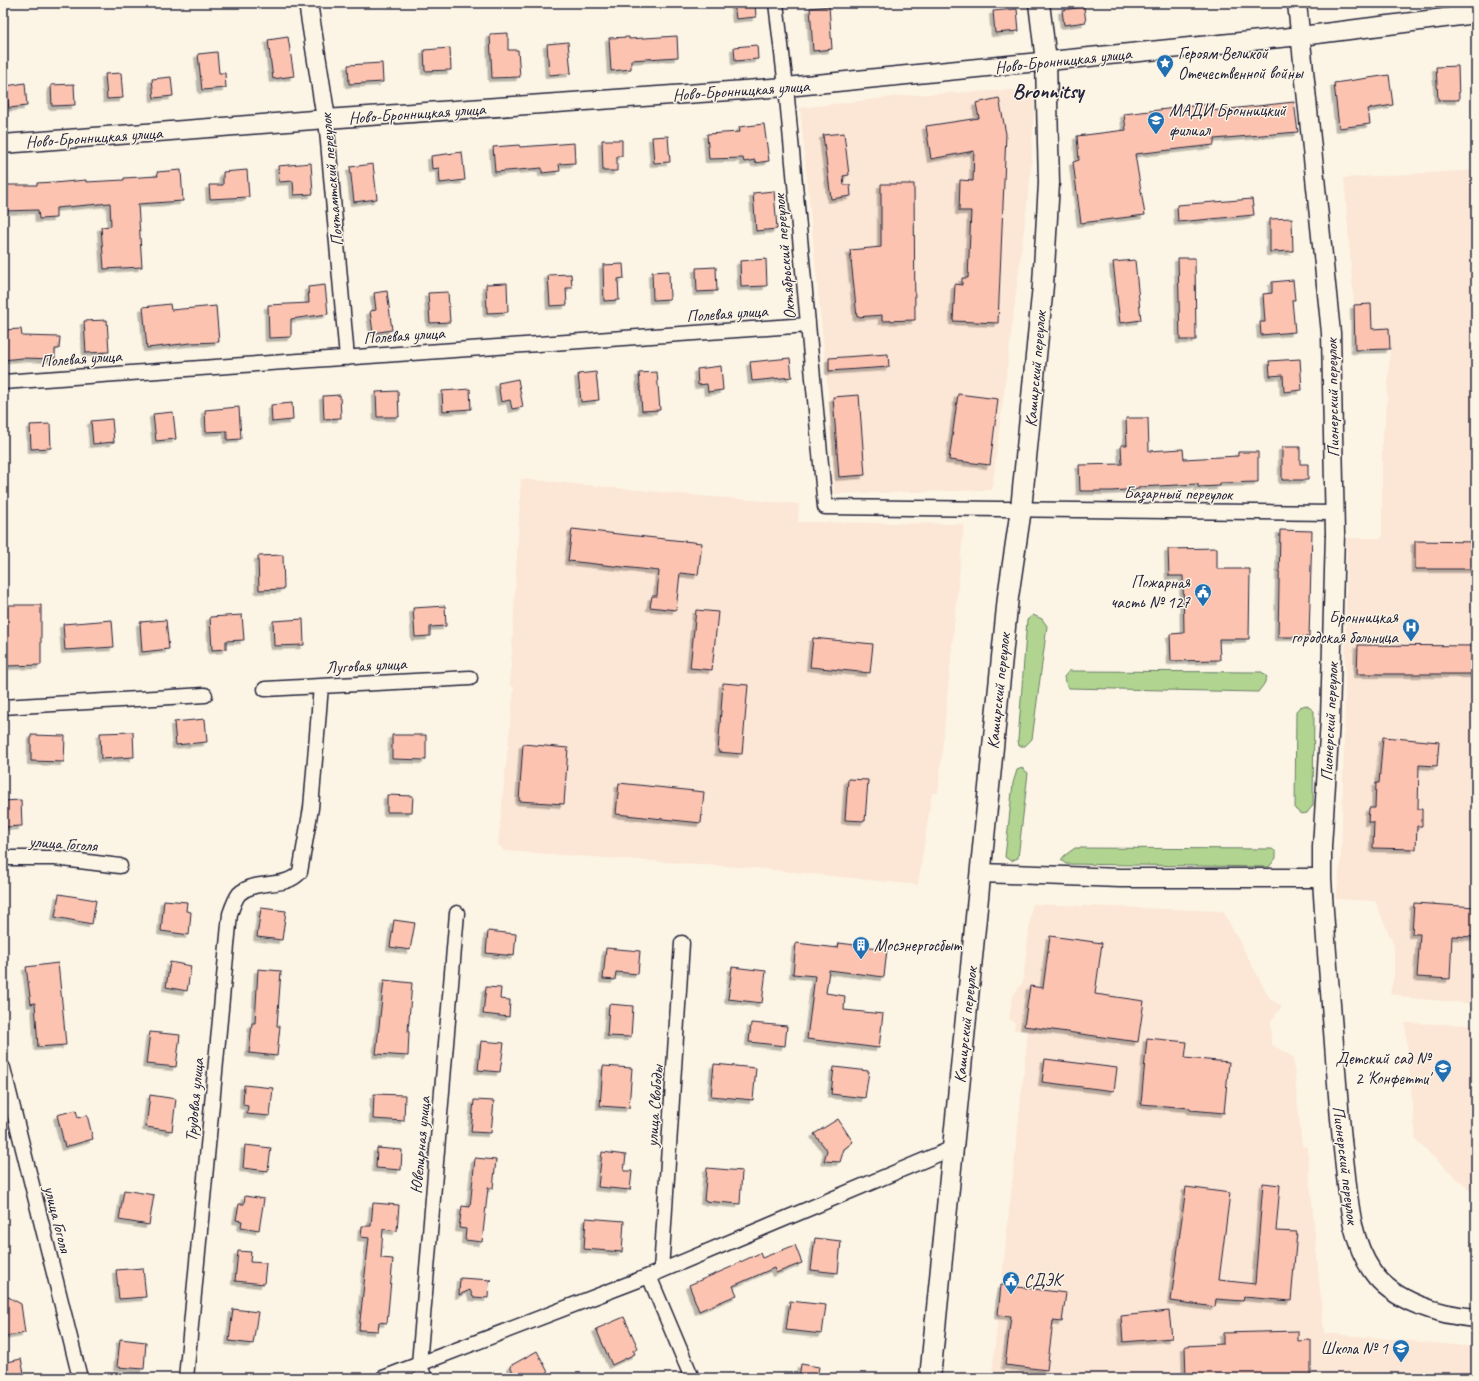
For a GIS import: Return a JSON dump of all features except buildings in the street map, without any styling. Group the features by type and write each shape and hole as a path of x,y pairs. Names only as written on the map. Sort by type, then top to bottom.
{"main road":[{"name":"Каширский переулок","path":"930,1378 1008,596 1021,509 1043,285 1049,183 1046,61 1039,3"}],"street":[{"name":"Почтамтский переулок","path":"308,3 326,119 347,358"},
{"name":"Октябрьский переулок","path":"776,3 786,87 825,507"},
{"name":"Пионерский переулок","path":"1297,3 1331,333 1335,534 1330,720 1322,847 1322,878 1339,1119 1350,1211 1357,1244 1373,1272 1385,1285 1412,1303 1462,1317 1476,1318"},
{"name":"Ново-Бронницкая улица","path":"3,144 326,119 786,87 1301,36 1476,14"},
{"name":"Полевая улица","path":"3,382 808,325"},
{"name":"Базарный переулок","path":"825,507 1335,513"},
{"name":"Луговая улица","path":"265,689 470,678"},
{"name":"Трудовая улица","path":"186,1378 230,914 238,895 248,888 296,878 300,872 311,808 321,686"},
{"path":"3,707 206,695"},
{"name":"улица Гоголя","path":"3,858 55,858 120,866"},
{"path":"980,873 1120,878 1322,878"},
{"name":"Ювелирная улица","path":"425,1378 419,1364 457,913"},
{"name":"улица Свободы","path":"682,943 655,1274 692,1378"},
{"name":"улица Гоголя","path":"3,1068 80,1378"},
{"path":"383,1378 655,1274 953,1148"}],"shaded area":[{"path":"1035,89 1031,172 992,490 834,494 828,391 800,108 909,95"},
{"name":"Бронницкая городская больница","path":"1476,170 1476,1004 1409,998 1390,993 1394,977 1394,946 1375,901 1336,899 1341,857 1347,538 1382,538 1382,439 1386,416 1390,349 1389,328 1372,329 1371,305 1354,305 1344,178"},
{"path":"521,479 799,504 798,522 964,524 938,793 932,793 918,885 754,868 504,851 498,844 514,687 510,686"},
{"path":"1032,904 1223,911 1270,999 1282,1006 1271,1021 1271,1044 1293,1057 1302,1146 1307,1147 1324,1333 1476,1347 1476,1378 960,1378 960,1371 992,1374 1028,1031 1014,1030 1015,1023 1009,1019 1013,996 1023,982"},
{"name":"Детский сад № 2 'Конфетти'","path":"1405,1023 1476,1025 1476,1196 1416,1141"}],"green space":[{"path":"1033,615 1042,619 1047,626 1032,739 1025,746 1019,746 1018,740 1027,620"},
{"path":"1069,671 1262,672 1267,677 1258,692 1069,688 1064,677"},
{"path":"1306,705 1314,711 1313,805 1307,813 1301,814 1295,809 1296,711 1300,707"},
{"path":"1022,768 1028,773 1018,858 1011,861 1005,857 1013,783 1017,770"},
{"path":"1075,848 1272,849 1276,852 1276,858 1269,867 1066,864 1061,860"}],"place":[{"name":"Героям Великой Отечественной войны","path":"1165,78"},
{"name":"МАДИ Бронницкий филиал","path":"1156,135"},
{"name":"Пожарная часть № 127","path":"1203,607"},
{"name":"Бронницкая городская больница","path":"1411,642"},
{"name":"Мосэнергосбыт","path":"861,960"},
{"name":"Детский сад № 2 'Конфетти'","path":"1443,1083"},
{"name":"СДЭК","path":"1011,1295"},
{"name":"Школа № 1","path":"1401,1363"}],"district":[{"name":"Bronnitsy","path":"1048,91"}]}
